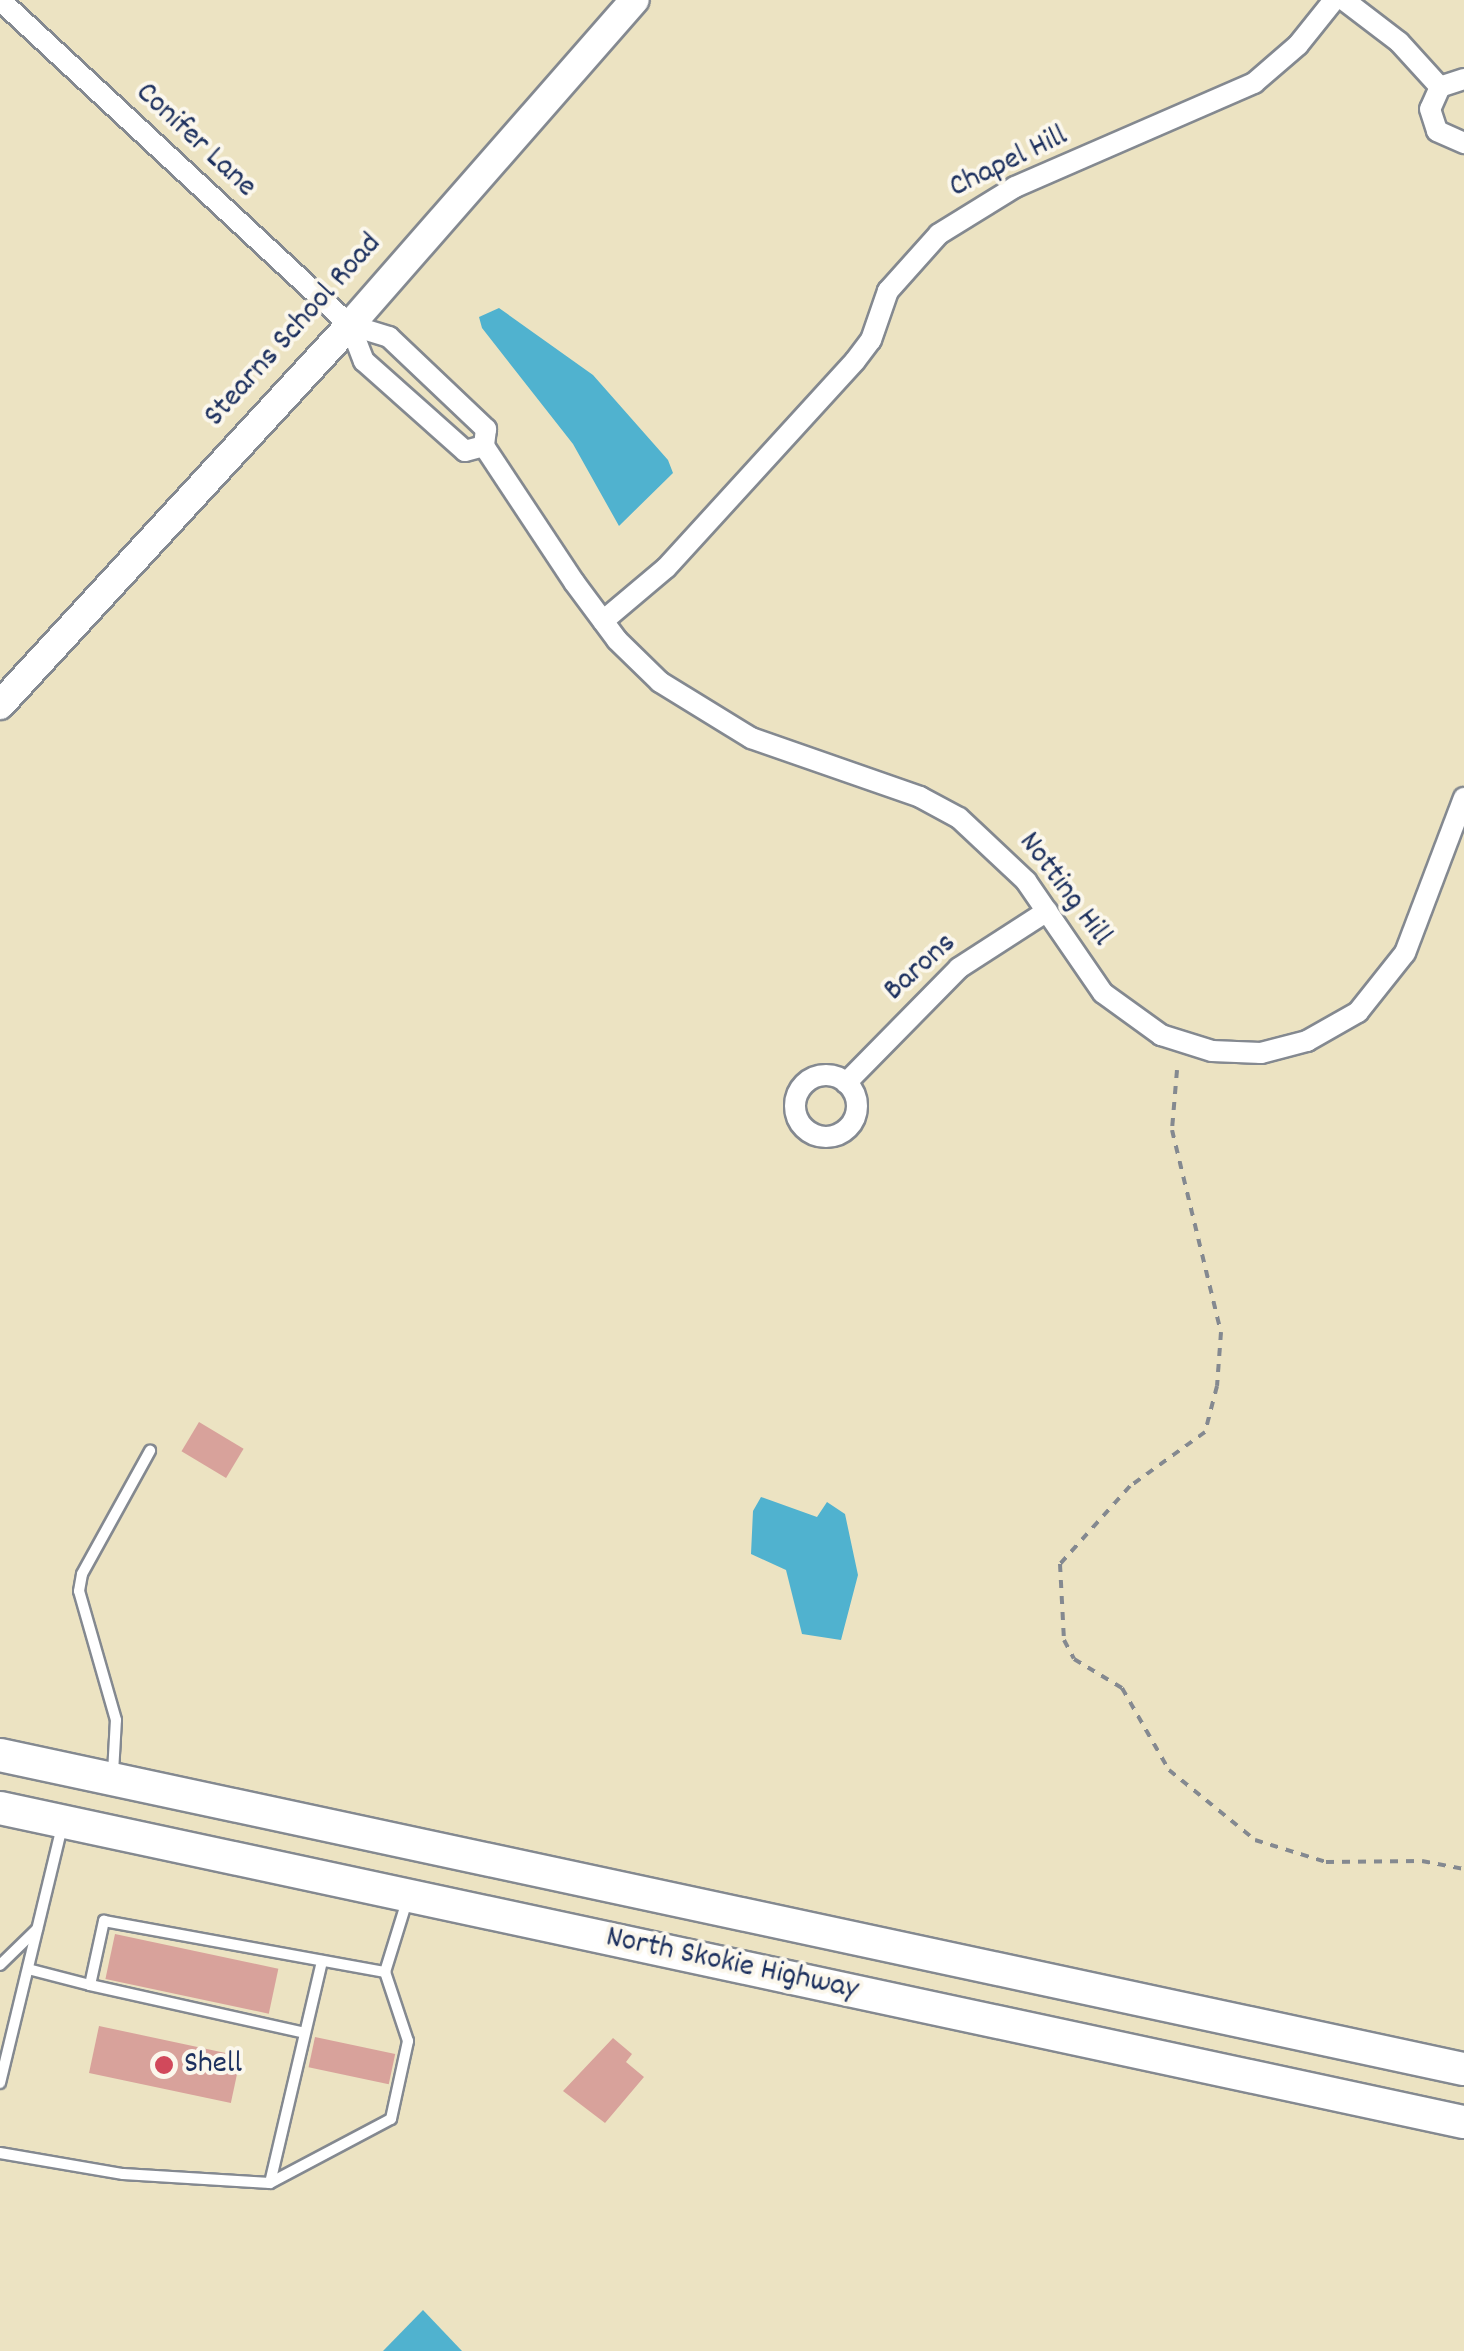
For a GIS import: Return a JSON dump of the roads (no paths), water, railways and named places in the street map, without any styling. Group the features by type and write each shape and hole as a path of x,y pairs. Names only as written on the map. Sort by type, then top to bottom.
{"highway":[{"name":"North Skokie Highway","path":"0,1754 1464,2069"},
{"name":"North Skokie Highway","path":"0,1808 1464,2122"}],"main road":[{"name":"Stearns School Road","path":"0,705 350,326 634,0"}],"street":[{"name":"Conifer Lane","path":"0,0 350,326"},
{"name":"Chapel Hill","path":"603,621 666,568 855,361 870,340 888,292 939,234 1015,187 1254,82 1298,46 1334,0"},
{"path":"1344,0 1399,42 1440,87"},
{"path":"1464,79 1440,87 1430,109 1433,125 1443,137 1464,143"},
{"name":"Notting Hill","path":"350,326 389,337 486,429 484,446 603,621 660,682 724,726 920,797 959,818 1006,857 1104,993 1140,1024 1212,1052 1283,1048 1358,1012 1392,974 1464,798"},
{"path":"350,326 364,361 464,451 484,446"},
{"name":"Barons","path":"846,1083 959,968 1047,910"}],"lane":[{"path":"112,1779 119,1743 116,1720 79,1591 90,1559 150,1451"},
{"path":"0,2083 63,1821"},
{"path":"0,2153 122,2174 270,2183 391,2118 408,2041 385,1972 409,1896"},
{"path":"90,1985 104,1921 385,1972"},
{"path":"0,1965 38,1928"},
{"path":"270,2183 322,1961"},
{"path":"28,1968 305,2033"}],"water":[{"path":"499,308 593,375 668,460 673,473 619,526 573,444 482,328 479,317"},
{"path":"761,1497 817,1517 827,1502 845,1514 858,1575 841,1640 802,1634 786,1570 751,1554 753,1511"},
{"path":"423,2310 462,2351 383,2351"}],"place":[{"name":"Shell","path":"164,2065"}]}
